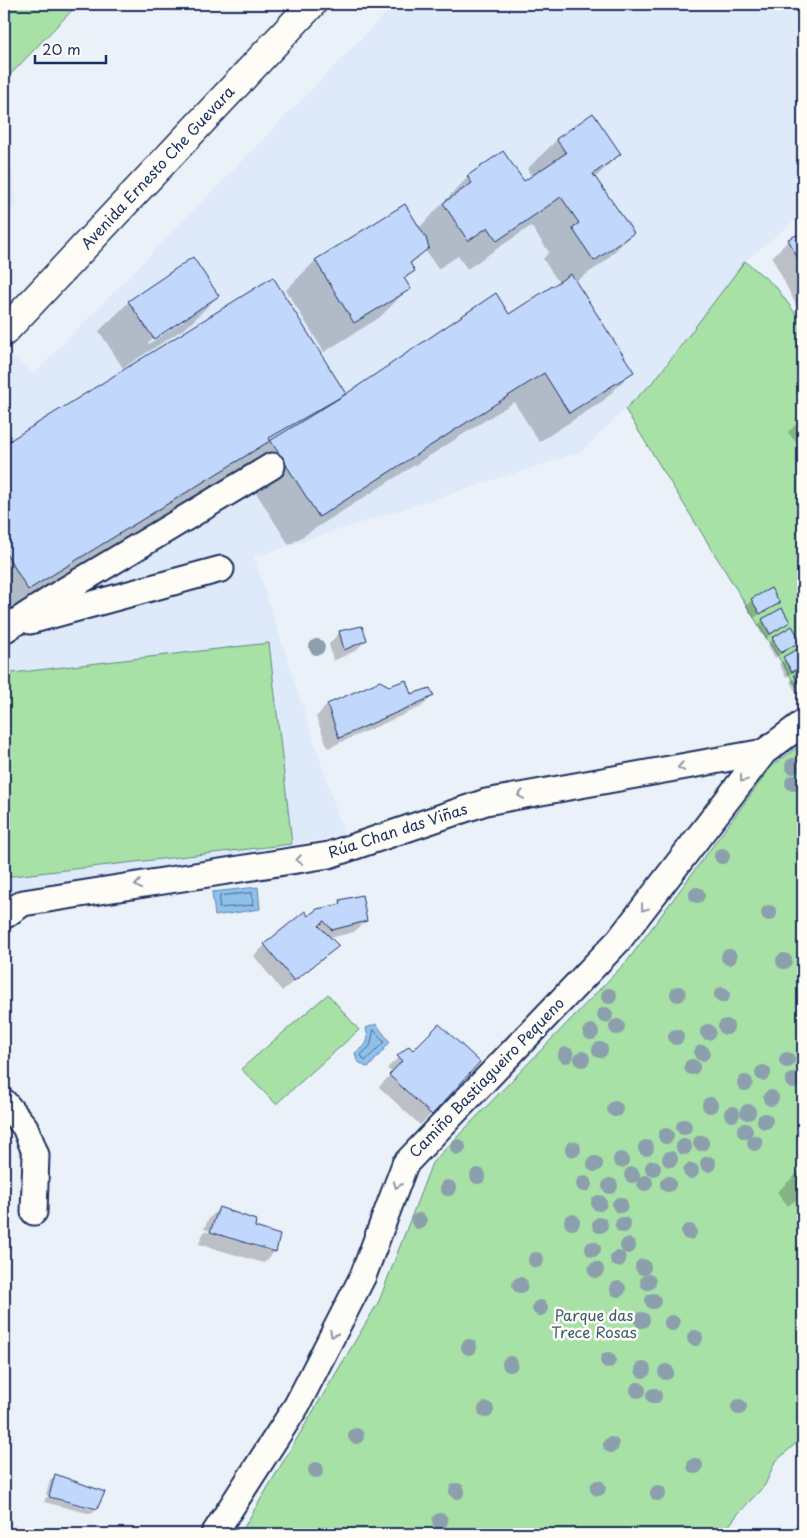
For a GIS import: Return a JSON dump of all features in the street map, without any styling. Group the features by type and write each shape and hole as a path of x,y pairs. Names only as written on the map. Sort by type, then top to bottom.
{"main road":[{"name":"Avenida Ernesto Che Guevara","path":"4,332 312,4"}],"street":[{"path":"6,629 70,587 272,466"},
{"path":"6,629 221,569"},
{"name":"Camiño Bastiagueiro Pequeno","path":"214,1534 306,1388 363,1276 405,1164 619,940 764,752 803,723"},
{"name":"Rúa Chan das Viñas","path":"4,916 23,903 329,855 486,802 764,752"},
{"path":"4,1102 26,1127 36,1155 34,1212"}],"shaded area":[{"path":"395,4 803,4 803,214 745,261 655,380 581,452 254,557 345,837 292,844 4,902 4,350 34,374"},
{"path":"4,115 16,202 4,225"}],"green space":[{"path":"4,4 78,4 10,75 4,75"},
{"path":"745,261 776,287 803,324 803,697 625,409 655,380"},
{"path":"269,643 292,844 4,877 4,674"},
{"name":"Parque das Trece Rosas","path":"803,743 803,1437 775,1462 765,1485 737,1515 723,1534 240,1534 379,1301 432,1163 628,960 772,766"},
{"path":"328,994 359,1030 276,1104 241,1069"}],"water":[{"path":"258,887 260,909 215,916 212,892"},
{"path":"376,1024 390,1042 370,1066 366,1067 357,1061 355,1053 366,1044 368,1038 366,1028"}],"building":[{"path":"593,113 621,154 593,174 634,233 594,261 572,228 579,223 561,197 497,241 488,227 468,241 443,203 472,183 467,176 503,151 524,181 566,153 556,139"},
{"path":"405,204 426,238 429,248 410,263 415,271 404,278 411,289 354,323 315,260"},
{"path":"803,232 803,269 788,239"},
{"path":"193,257 219,296 154,339 128,301"},
{"path":"571,274 634,372 569,413 544,373 319,517 269,438 346,394 496,293 509,314"},
{"path":"273,277 346,394 28,590 7,555 4,558 4,444"},
{"path":"771,588 780,603 760,614 751,599"},
{"path":"782,608 790,622 770,634 762,619"},
{"path":"362,626 367,640 344,650 339,631"},
{"path":"792,626 801,641 781,653 772,638"},
{"path":"803,646 803,666 792,672 783,657"},
{"path":"803,670 803,690 794,675"},
{"path":"406,680 411,694 430,688 434,696 339,738 327,704 380,681 389,686"},
{"path":"362,895 367,921 332,930 324,921 319,926 339,946 294,981 264,944 305,911 308,916 317,909 341,904 340,900"},
{"path":"439,1024 480,1062 432,1115 389,1075 402,1061 397,1056 409,1046 413,1050"},
{"path":"219,1207 256,1220 255,1227 280,1235 276,1252 210,1232"},
{"path":"55,1474 105,1492 97,1509 49,1497"}]}
